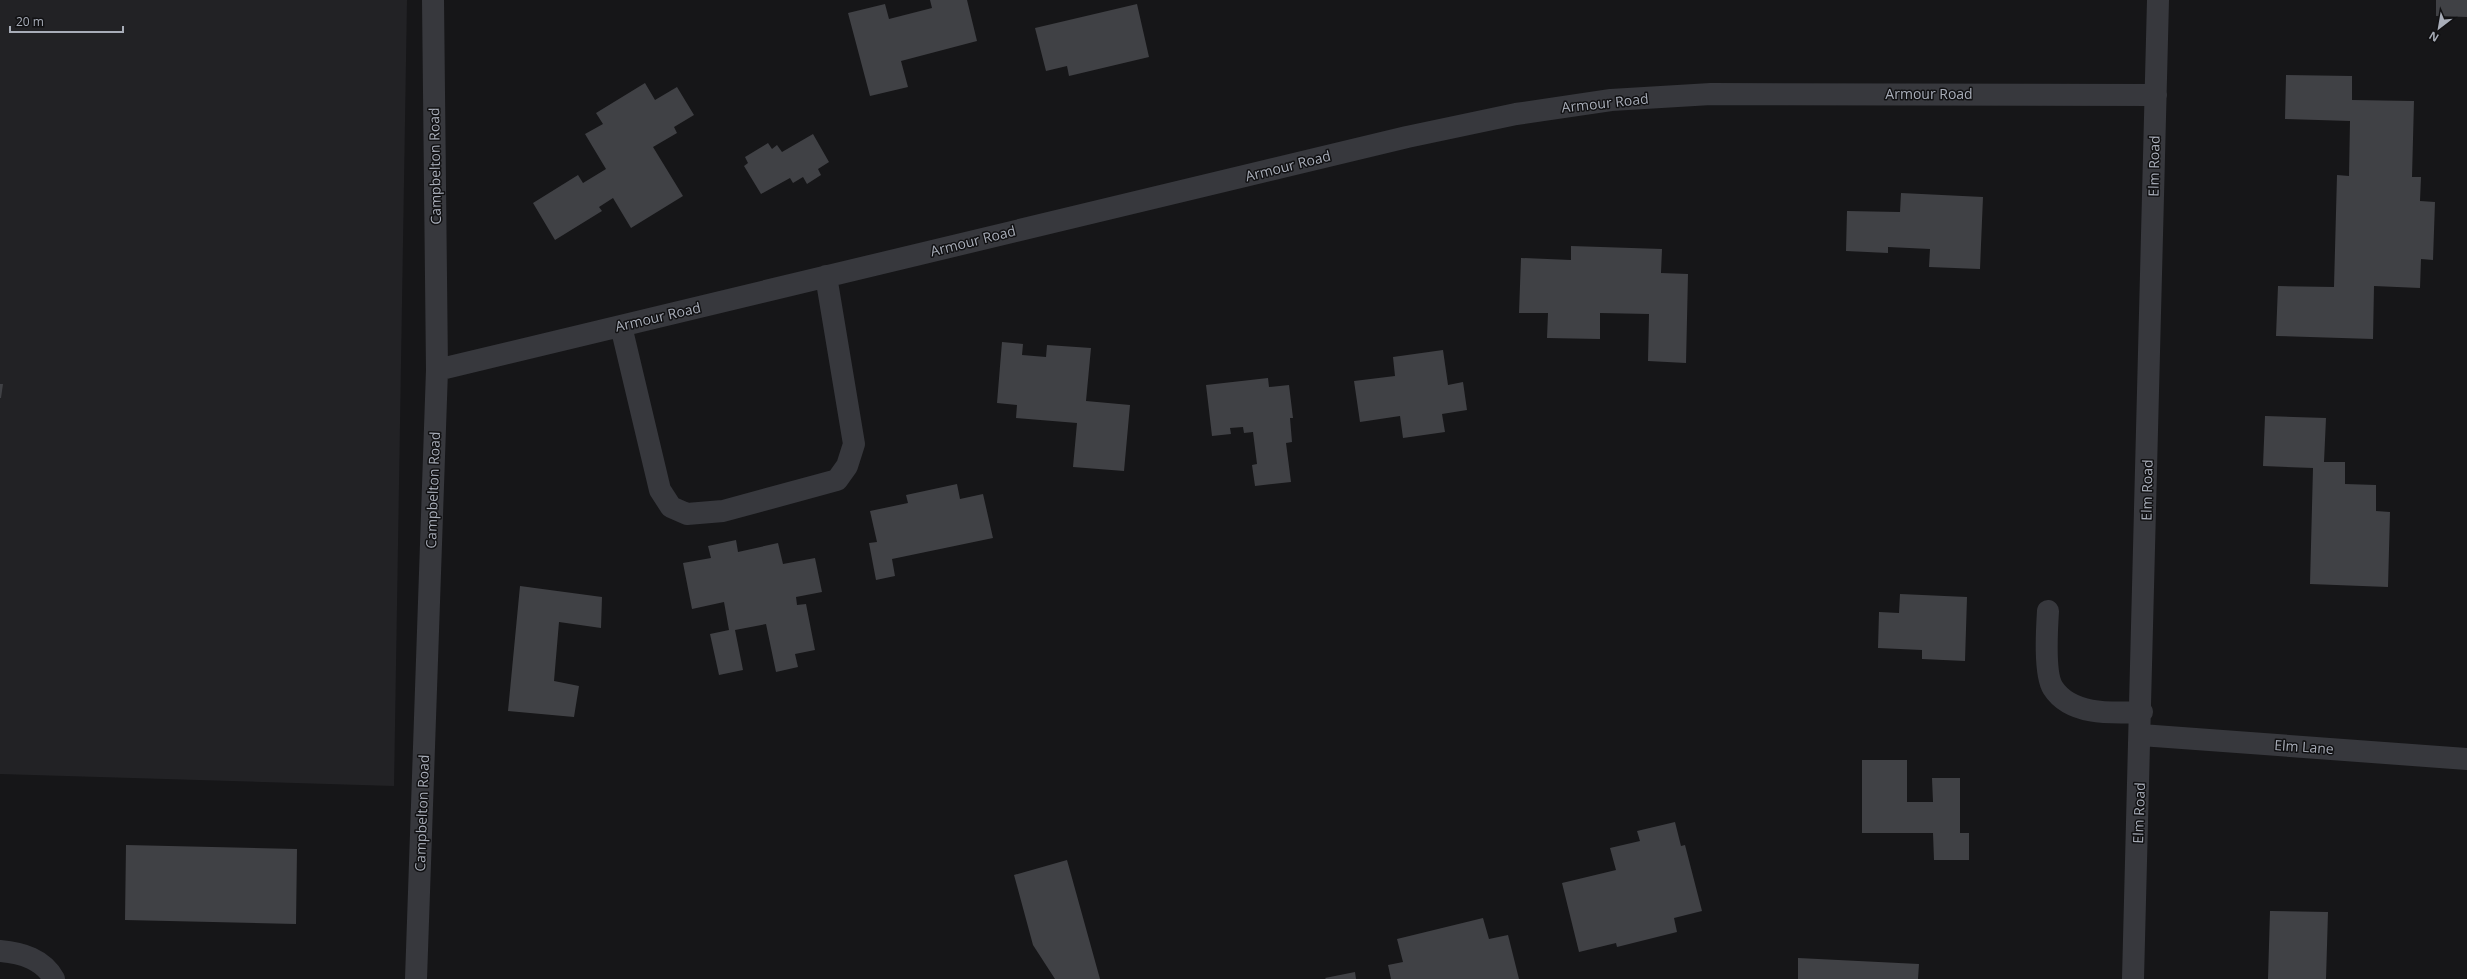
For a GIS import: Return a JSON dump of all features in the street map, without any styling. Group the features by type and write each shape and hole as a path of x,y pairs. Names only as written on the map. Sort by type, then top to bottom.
{"street":[{"name":"Campbelton Road","path":"416,979 437,370 433,0"},
{"name":"Elm Road","path":"2133,979 2142,712 2158,0"},
{"name":"Armour Road","path":"437,370 1407,137 1516,114 1611,100 1711,94 2156,95"},
{"path":"621,326 660,490 671,507 687,514 723,511 837,480 847,466 854,444 826,276"},
{"path":"2048,611 2048,666 2053,687 2071,704 2106,714 2142,712"},
{"name":"Elm Lane","path":"2141,735 2467,759"},
{"path":"0,951 18,953 36,960 51,972 54,979"}],"shaded area":[{"path":"0,0 407,0 394,786 0,774"}],"building":[{"path":"930,0 967,0 977,41 901,61 908,87 870,96 848,13 885,4 889,19 932,8"},
{"path":"2436,0 2467,0 2467,17 2436,16"},
{"path":"1137,4 1149,57 1069,76 1067,66 1046,71 1035,28"},
{"path":"2286,75 2352,76 2352,100 2414,101 2412,177 2421,177 2420,201 2435,202 2433,260 2421,259 2420,288 2374,286 2373,339 2276,336 2278,286 2334,287 2337,175 2349,176 2350,121 2285,119"},
{"path":"645,83 655,100 677,87 694,115 674,127 677,133 653,147 683,196 631,228 613,198 599,207 602,211 555,240 533,203 578,175 583,183 606,169 585,134 603,124 596,113"},
{"path":"813,134 829,162 818,169 821,175 807,184 803,177 793,183 790,178 761,194 744,166 748,163 745,157 768,143 772,149 777,145 782,152"},
{"path":"1901,193 1983,197 1980,269 1929,267 1930,249 1888,247 1888,253 1846,251 1847,211 1900,212"},
{"path":"1571,246 1662,249 1661,273 1688,274 1686,363 1648,361 1649,314 1600,313 1600,339 1547,338 1548,313 1519,313 1521,258 1571,260"},
{"path":"1002,342 1023,344 1022,355 1046,357 1047,345 1091,348 1086,401 1130,405 1124,471 1073,467 1077,423 1016,418 1017,405 997,403"},
{"path":"1443,350 1448,385 1463,382 1467,410 1442,414 1445,432 1403,438 1400,416 1360,422 1354,381 1395,376 1393,357"},
{"path":"1268,378 1269,387 1289,385 1293,418 1290,418 1292,442 1286,443 1291,482 1255,486 1252,465 1257,464 1253,432 1244,433 1243,427 1230,428 1231,434 1212,436 1206,385"},
{"path":"0,384 3,384 1,398 0,398"},
{"path":"2265,416 2326,418 2324,462 2345,462 2345,484 2376,485 2376,511 2390,512 2388,587 2310,584 2313,468 2263,466"},
{"path":"957,484 960,499 983,494 993,538 892,559 895,576 876,580 869,543 877,542 870,511 908,503 906,495"},
{"path":"736,540 738,552 778,543 783,564 815,558 822,592 796,597 797,605 806,604 815,650 795,654 798,667 776,672 766,624 735,630 743,670 719,675 710,634 729,630 724,602 692,609 683,563 711,558 708,546"},
{"path":"520,586 602,597 601,628 559,622 554,681 579,686 574,717 508,711"},
{"path":"1900,594 1967,597 1965,661 1922,659 1922,650 1878,648 1879,612 1899,613"},
{"path":"1862,760 1907,760 1907,802 1933,802 1932,778 1960,778 1960,833 1969,833 1969,860 1934,860 1933,833 1862,833"},
{"path":"1675,822 1681,846 1685,845 1702,911 1674,918 1677,932 1617,947 1616,943 1579,952 1562,883 1616,870 1610,848 1640,841 1637,831"},
{"path":"126,845 297,849 296,924 125,920"},
{"path":"1067,860 1100,979 1055,979 1033,945 1014,875"},
{"path":"2270,911 2328,912 2326,979 2268,979"},
{"path":"1483,918 1489,939 1508,935 1519,979 1391,979 1388,965 1403,962 1397,939"},
{"path":"1798,958 1919,964 1918,979 1798,979"},
{"path":"1355,972 1356,979 1325,978"}]}
